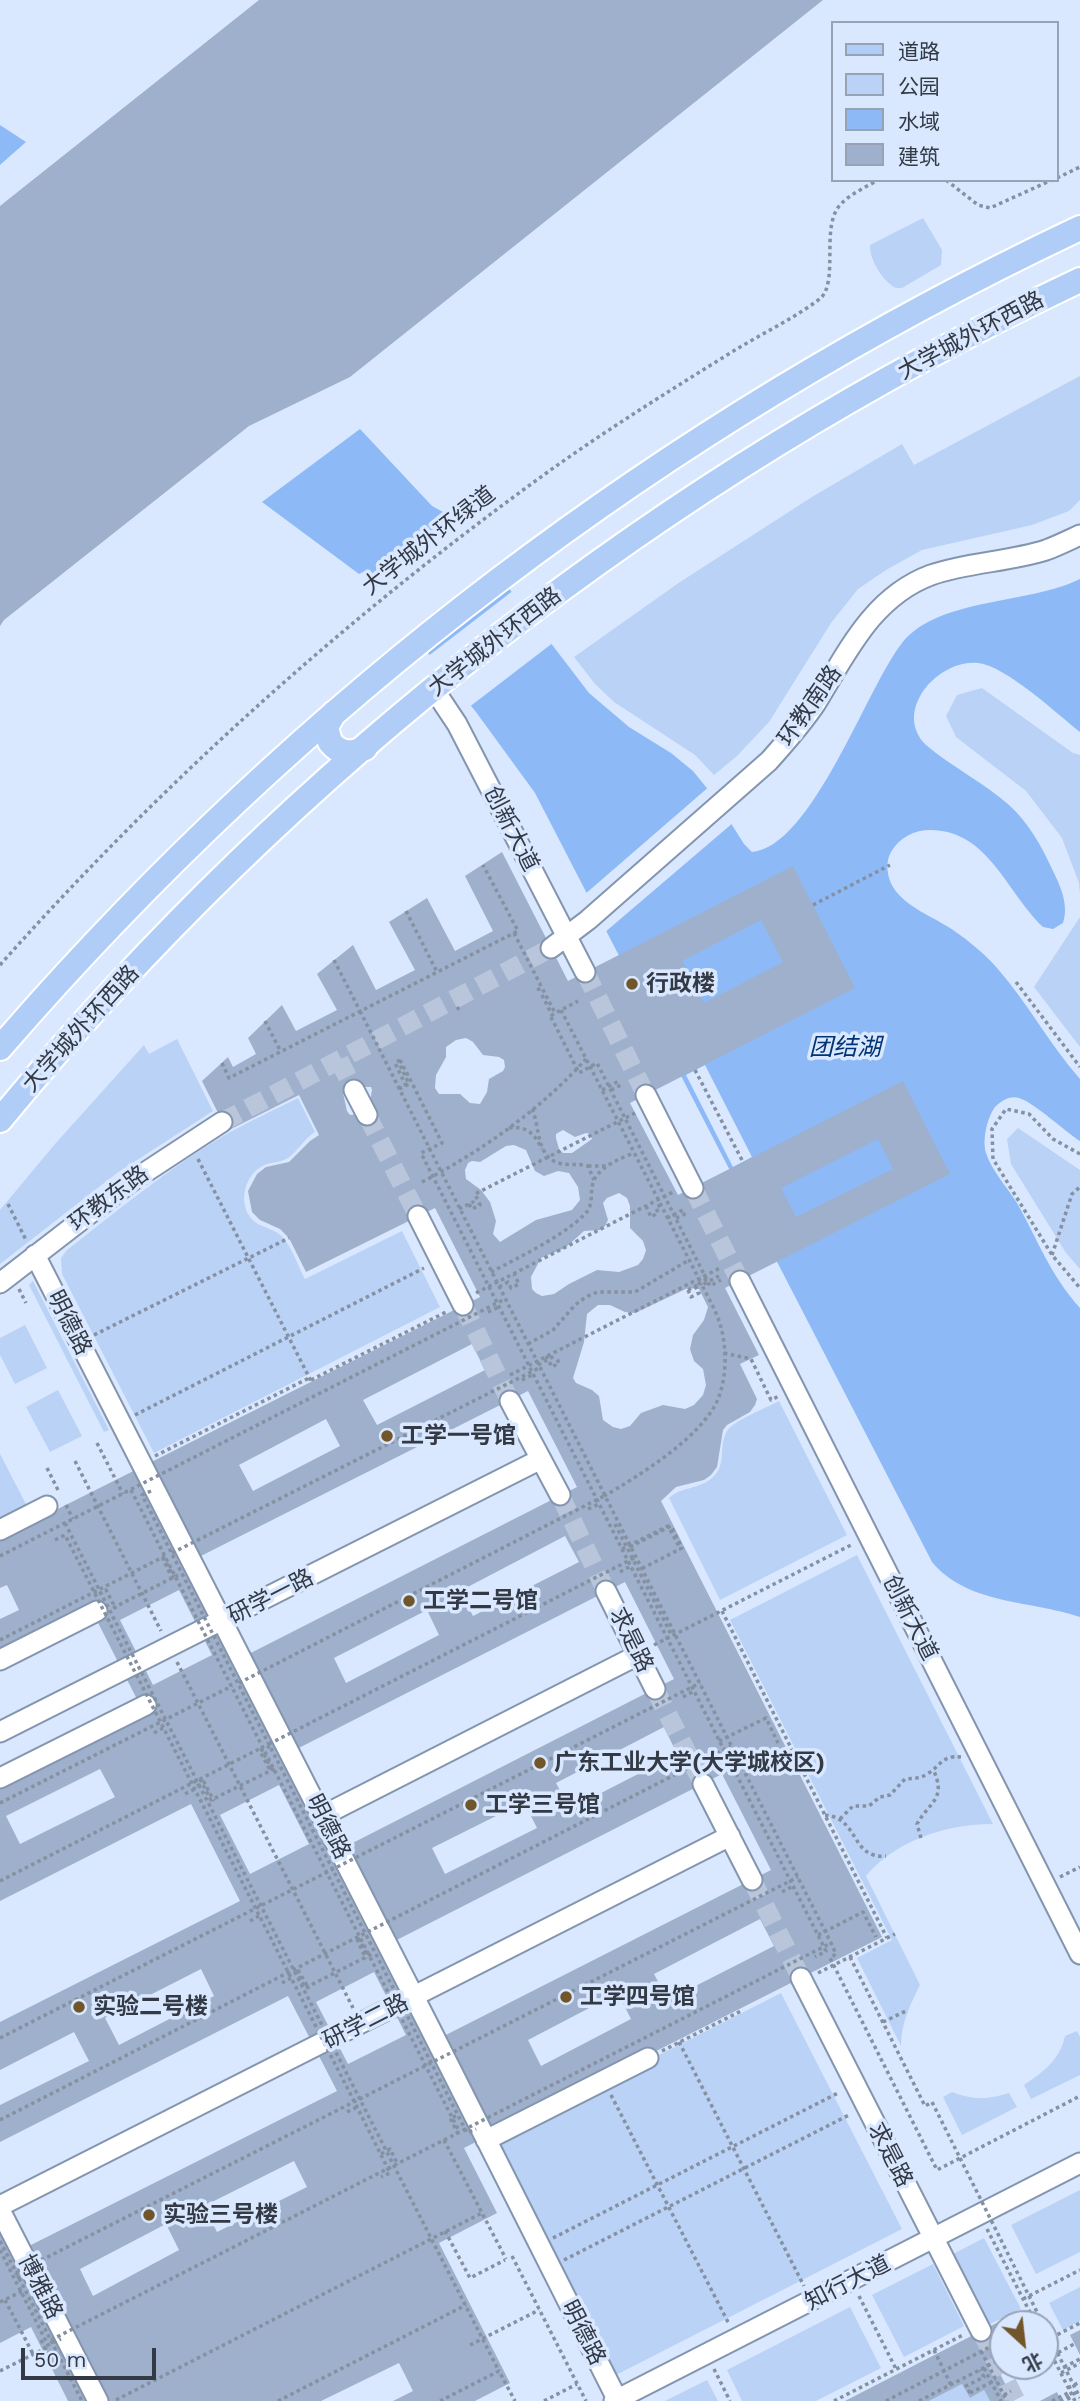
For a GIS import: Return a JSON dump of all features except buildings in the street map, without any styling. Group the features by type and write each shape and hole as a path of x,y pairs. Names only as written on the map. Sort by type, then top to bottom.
{"main road":[{"name":"大学城外环西路","path":"0,1048 84,955 221,815 399,656 517,565 667,459 850,347 955,289 1080,228"},
{"name":"大学城外环西路","path":"0,1121 156,946 254,849 433,688 595,566 744,465 839,407 977,331 1080,280"},
{"path":"334,713 326,727 330,742 342,752 358,752 365,748"}],"lane":[{"name":"环教南路","path":"567,937 730,798 769,761 794,734 857,634 878,607 903,589 931,575 1045,550 1080,535"},
{"name":"创新大道","path":"433,688 457,724 585,972"},
{"path":"354,1090 367,1115"},
{"path":"646,1095 687,1188"},
{"name":"环教东路","path":"0,1283 31,1248 222,1122"},
{"path":"418,1216 460,1305"},
{"name":"明德路","path":"31,1248 415,1997 616,2401"},
{"name":"创新大道","path":"727,1279 1080,1954"},
{"path":"510,1401 560,1496"},
{"name":"研学一路","path":"0,1732 541,1459"},
{"path":"0,1530 47,1506"},
{"name":"求是路","path":"606,1591 643,1652 655,1689"},
{"path":"0,1660 102,1605"},
{"path":"322,1816 643,1652"},
{"path":"0,1778 146,1705"},
{"path":"703,1784 752,1880"},
{"name":"研学二路","path":"0,2208 730,1836"},
{"name":"求是路","path":"807,1977 933,2239 980,2329"},
{"path":"481,2134 648,2058"},
{"name":"知行大道","path":"616,2401 1080,2163"},
{"name":"博雅路","path":"0,2208 98,2401"}],"path":[{"path":"1059,177 1080,167"},
{"name":"大学城外环绿道","path":"0,965 162,793 298,668 380,601 533,483 635,413 821,298 827,286 835,211 846,200 875,182"},
{"path":"949,182 978,205 990,208 1048,182"},
{"path":"483,865 553,1014"},
{"path":"813,905 890,865"},
{"path":"406,911 437,972"},
{"path":"222,1063 229,1078 516,932"},
{"path":"334,960 831,1943 836,1954 830,1958 937,2170 1080,2096"},
{"path":"1016,982 1080,1067"},
{"path":"542,988 537,990 579,1073 597,1063 710,1286 727,1279"},
{"path":"542,995 553,1014"},
{"path":"553,1014 578,1001"},
{"path":"0,1803 604,1496 673,1450 708,1416 721,1390 724,1353 720,1323 561,1010"},
{"path":"265,1021 281,1052"},
{"path":"422,1182 441,1172 532,1109 564,1083 586,1059"},
{"path":"407,1085 395,1063 400,1060 442,1143 421,1153 826,1951 815,1957"},
{"path":"400,1065 407,1085"},
{"path":"695,1070 743,1162"},
{"path":"602,1090 620,1083 611,1090"},
{"path":"399,1089 407,1085"},
{"path":"532,1109 542,1149"},
{"path":"1080,1154 1052,1139 1029,1114 1006,1109 992,1129 993,1159 1052,1255 1080,1288"},
{"path":"459,1209 472,1204 472,1209 480,1205 475,1194 635,1112"},
{"path":"506,1128 524,1128 532,1133 548,1157 561,1164 596,1168 608,1166 634,1153"},
{"path":"200,1162 311,1380"},
{"path":"491,1272 537,1247 585,1214 592,1204 594,1180 587,1166"},
{"path":"594,1180 608,1166"},
{"path":"1052,1255 1073,1194 1080,1186"},
{"path":"141,1463 460,1305 514,1274 646,1206 687,1188"},
{"path":"8,1204 31,1248"},
{"path":"646,1206 651,1217 659,1213 656,1207 661,1205"},
{"path":"667,1218 686,1211 676,1218"},
{"path":"79,1343 289,1238"},
{"path":"527,1344 553,1330 575,1305 586,1297 597,1292 635,1292 689,1260"},
{"path":"510,1375 547,1359 720,1268"},
{"path":"120,1423 422,1270"},
{"path":"499,1287 508,1282 511,1288 519,1284 514,1274"},
{"path":"707,1279 695,1286 698,1293 691,1297 688,1290 700,1285 727,1279"},
{"path":"686,1285 692,1296 699,1292 700,1285"},
{"path":"0,1556 505,1299"},
{"path":"488,1312 499,1307"},
{"path":"724,1353 751,1359 771,1400"},
{"path":"531,1368 554,1356 559,1365 551,1368 547,1359"},
{"path":"0,1640 539,1367 547,1359 556,1357 559,1363 552,1367 547,1359"},
{"path":"523,1380 534,1374"},
{"path":"97,1443 123,1494"},
{"path":"75,1461 361,2025"},
{"path":"47,1468 50,1474"},
{"path":"131,1490 172,1580 163,1559 172,1554"},
{"path":"151,1491 142,1495 467,2133 481,2134"},
{"path":"588,1509 599,1504"},
{"path":"65,1523 166,1720 211,1800 272,1770 232,1686 163,1558"},
{"path":"615,1524 672,1636"},
{"path":"622,1549 668,1525 681,1550 679,1551 669,1527"},
{"path":"630,1547 669,1527"},
{"path":"639,1570 682,1548 669,1527"},
{"path":"55,1540 65,1535 102,1605 390,2172 380,2177"},
{"path":"643,1652 858,1542"},
{"path":"0,1881 636,1557"},
{"path":"102,1605 142,1594 174,1577 163,1558"},
{"path":"620,1572 631,1566"},
{"path":"102,1605 106,1590 117,1608 106,1587"},
{"path":"722,1611 887,1938"},
{"path":"0,2038 700,1684"},
{"path":"683,1696 694,1691"},
{"path":"719,1741 766,1718 778,1743 776,1744 767,1719"},
{"path":"767,1719 780,1740 785,1737"},
{"path":"728,1739 767,1719"},
{"path":"154,1733 163,1728"},
{"path":"261,1748 270,1772 260,1751 270,1746"},
{"path":"0,2120 731,1746"},
{"path":"261,1748 459,2131"},
{"path":"716,1762 727,1756"},
{"path":"840,1818 853,1806 869,1806 880,1797 890,1795 905,1779 919,1778 930,1773 936,1764 948,1758 957,1756 968,1760"},
{"path":"921,1838 917,1824 938,1797 939,1782 933,1769"},
{"path":"185,1794 194,1788 204,1782 215,1800 200,1779"},
{"path":"200,1779 262,1907 297,1969 515,2401"},
{"path":"825,1815 840,1818 866,1853 875,1857 886,1856"},
{"path":"1055,1880 1080,1867"},
{"path":"16,2273 798,1877"},
{"path":"782,1892 793,1886"},
{"path":"818,1935 863,1912 876,1937 874,1938 864,1914"},
{"path":"864,1914 877,1934 883,1931"},
{"path":"826,1933 864,1914"},
{"path":"250,1921 259,1916"},
{"path":"807,1977 895,1934"},
{"path":"358,1938 365,1959 356,1940 366,1935"},
{"path":"297,1969 305,1988 335,1973 368,1956 358,1938"},
{"path":"51,2340 831,1943"},
{"path":"850,1957 925,2106 932,2102 1036,2310"},
{"path":"282,1983 290,1976 299,1970 311,1988 297,1969"},
{"path":"648,2058 743,2010"},
{"path":"883,2022 908,2010"},
{"path":"679,2042 802,2281"},
{"path":"603,2080 727,2320"},
{"path":"445,2231 470,2278 844,2090"},
{"path":"347,2112 357,2106"},
{"path":"550,2267 855,2112"},
{"path":"450,2118 458,2134 459,2131"},
{"path":"444,2140 506,2259"},
{"path":"381,2154 390,2149 398,2165 395,2164"},
{"path":"113,2401 482,2213"},
{"path":"986,2227 1029,2310"},
{"path":"0,2241 82,2401"},
{"path":"0,2250 48,2345 59,2340 0,2371"},
{"path":"512,2256 586,2401"},
{"path":"1023,2299 1080,2270"},
{"path":"15,2279 27,2273"},
{"path":"0,2302 25,2290"},
{"path":"857,2292 896,2369"},
{"path":"5,2300 33,2354"},
{"path":"278,2401 466,2305"},
{"path":"470,2345 539,2310"},
{"path":"1059,2334 1080,2323"},
{"path":"834,2401 980,2329"},
{"path":"45,2338 41,2340 46,2350"},
{"path":"1059,2352 1074,2344"},
{"path":"886,2401 989,2347"},
{"path":"934,2350 951,2385"},
{"path":"982,2351 989,2365"},
{"path":"1059,2358 1080,2398"},
{"path":"1064,2367 1080,2361"},
{"path":"1061,2373 1080,2361"},
{"path":"712,2364 730,2401"},
{"path":"919,2401 989,2365"},
{"path":"982,2369 984,2377 966,2386 970,2393 994,2380"},
{"path":"982,2369 1001,2401"},
{"path":"1059,2369 1071,2397"},
{"path":"440,2401 499,2371"},
{"path":"997,2380 1008,2393 1007,2401"},
{"path":"1071,2397 1080,2382"},
{"path":"544,2401 577,2384"},
{"path":"1060,2401 1077,2392"},
{"path":"933,2394 934,2401"},
{"path":"846,2395 849,2401"},
{"path":"1052,2401 1080,2398"}],"green space":[{"path":"923,218 942,250 941,265 902,288 896,288 886,281 878,270 870,245"},
{"path":"1080,376 1080,500 1069,511 1032,525 922,550 858,589 831,623 769,722 737,756 714,775 695,755 614,702 595,684 574,657 680,582 812,497 902,444 914,465"},
{"path":"982,688 1073,753 1080,755 1080,894 1079,883 1062,838 1026,791 956,737 946,716 957,695"},
{"path":"1080,917 1080,1047 1034,987"},
{"path":"177,1039 213,1111 117,1173 0,1264 0,1210 144,1045 149,1054"},
{"path":"298,1098 315,1132 288,1158 265,1165 252,1175 245,1189 247,1212 258,1224 283,1237 305,1279 402,1231 440,1307 154,1453 62,1274 61,1258 67,1250 105,1220 184,1161 225,1135"},
{"path":"1018,1128 1080,1170 1080,1269 1066,1253 1011,1164 1007,1139"},
{"path":"33,1281 109,1430 104,1432 29,1285"},
{"path":"25,1325 47,1368 15,1384 0,1355 0,1338"},
{"path":"58,1390 82,1436 50,1452 26,1407"},
{"path":"779,1401 847,1535 720,1600 669,1498 713,1477 720,1467 727,1431 743,1419"},
{"path":"0,1454 28,1508 0,1523"},
{"path":"857,1555 993,1824 958,1827 923,1836 892,1853 866,1876 920,1985 904,2022 901,2046 857,1958 892,1940 730,1620"},
{"path":"781,1993 902,2229 616,2375 496,2138"},
{"path":"1077,2031 1080,2037 1080,2075 1031,2099 1024,2085 1055,2059 1065,2036"},
{"path":"952,2092 980,2098 1009,2093 1017,2107 962,2135 943,2097"},
{"path":"1080,2190 1080,2252 1036,2274 1011,2225"},
{"path":"984,2238 1021,2309 989,2310 988,2325 953,2254"},
{"path":"933,2264 964,2326 904,2357 872,2295"},
{"path":"1080,2287 1080,2321 1063,2330 1059,2322 1059,2310 1053,2310 1049,2303"},
{"path":"850,2307 881,2368 816,2401 742,2401 727,2370"},
{"path":"707,2380 718,2401 665,2401"},
{"path":"962,2384 970,2398 984,2390 990,2401 929,2401"}],"water":[{"path":"0,125 26,142 0,165"},
{"name":"团结湖","path":"360,429 432,506 456,519 589,693 629,727 671,753 693,771 752,852 774,843 796,823 817,795 888,664 902,643 918,628 961,609 1035,594 1080,579 1080,732 1016,681 1002,672 978,663 948,669 935,678 917,703 914,717 917,732 926,745 999,797 1029,827 1061,890 1065,903 1063,923 1053,929 1043,927 982,852 951,833 925,830 908,835 895,847 887,865 891,883 898,894 920,911 959,934 997,968 1080,1079 1080,1141 1033,1105 1012,1097 995,1107 992,1112 985,1142 986,1153 992,1166 1017,1203 1052,1270 1080,1308 1080,1617 981,1594 947,1576 932,1562 535,793 476,712 377,590 365,571 359,574 262,502"}],"pier":[{"path":"454,513 506,579 419,647 376,594 369,581"},
{"path":"514,590 554,642 468,708 427,657"},
{"path":"711,785 734,822 604,933 584,895"},
{"path":"705,1065 752,1157 733,1167 686,1075"}],"tunnel":[{"path":"222,1122 551,948"},
{"path":"585,972 646,1095"},
{"path":"339,1060 354,1090"},
{"path":"367,1115 418,1216"},
{"path":"693,1188 740,1281"},
{"path":"463,1305 510,1401"},
{"path":"560,1495 606,1591"},
{"path":"655,1689 703,1784"},
{"path":"752,1880 801,1978"},
{"path":"981,2331 1016,2401"}],"place":[{"name":"行政楼","path":"632,984"},
{"name":"工学一号馆","path":"387,1436"},
{"name":"工学二号馆","path":"409,1601"},
{"name":"广东工业大学(大学城校区)","path":"540,1763"},
{"name":"工学三号馆","path":"471,1805"},
{"name":"工学四号馆","path":"566,1997"},
{"name":"实验二号楼","path":"79,2007"},
{"name":"实验三号楼","path":"149,2215"}]}
